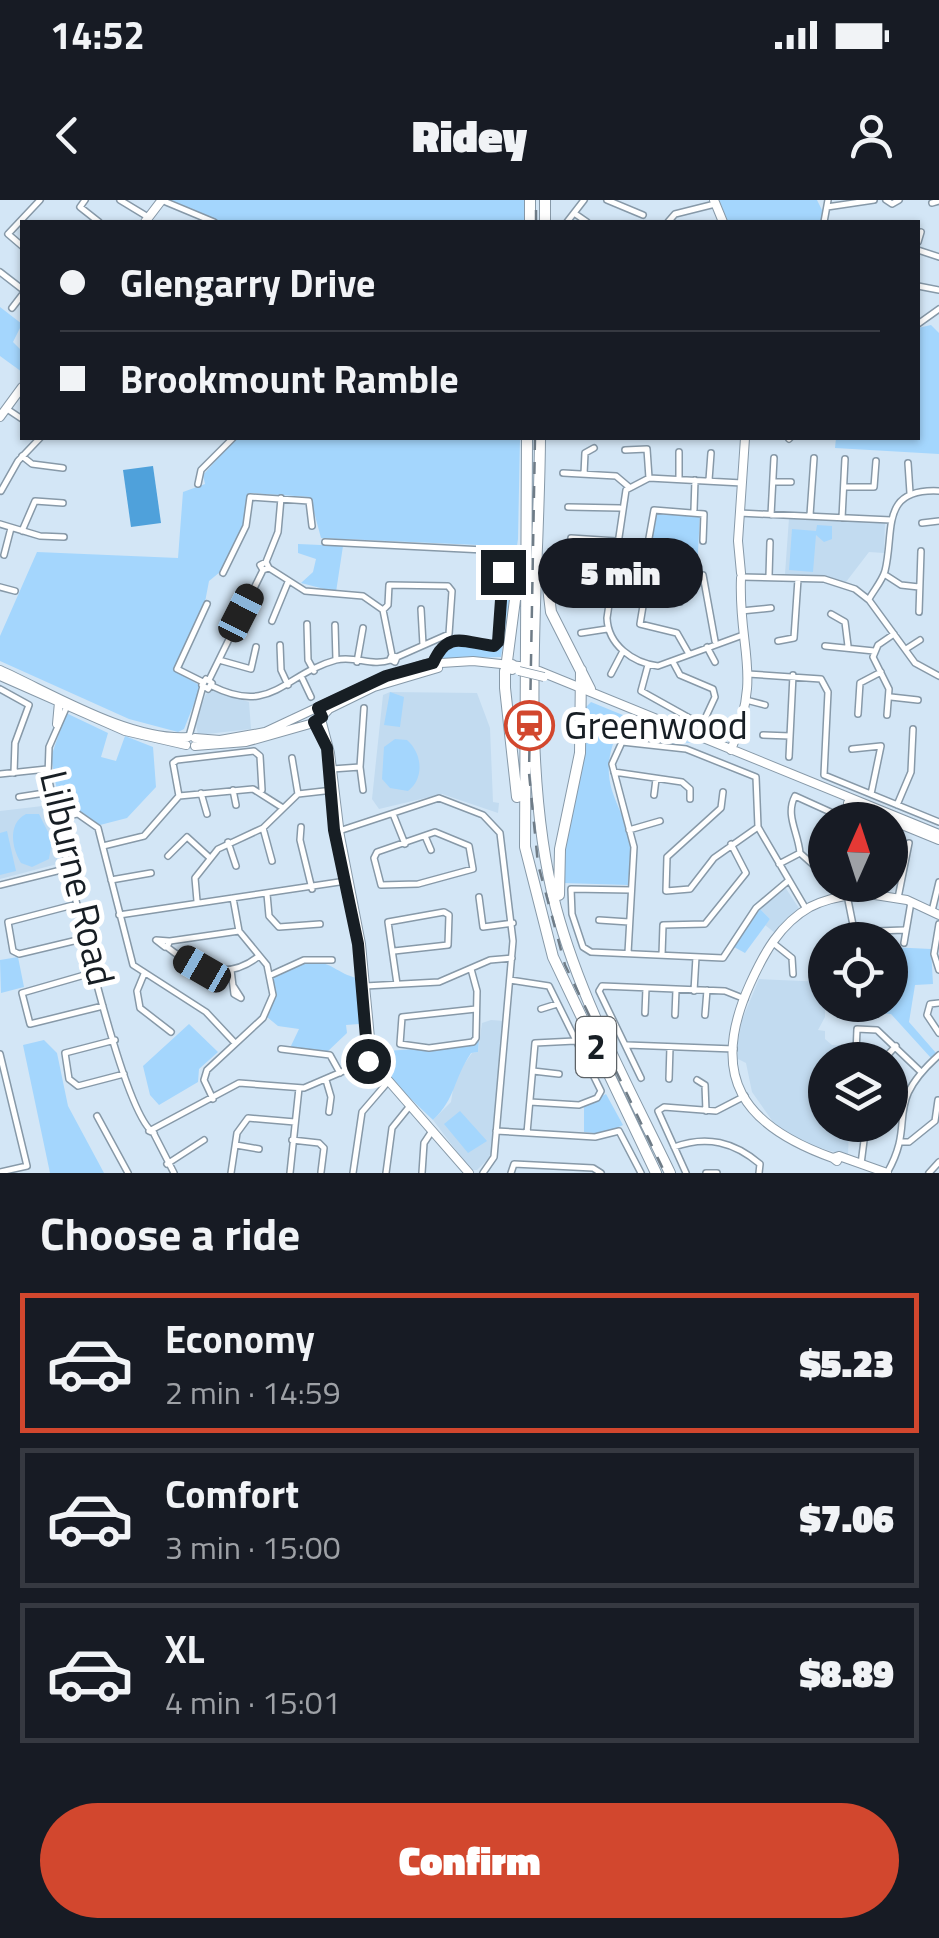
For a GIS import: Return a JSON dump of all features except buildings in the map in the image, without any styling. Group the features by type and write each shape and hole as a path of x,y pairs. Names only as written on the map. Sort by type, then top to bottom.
{"highway":[{"name":"2","path":"527,440 526,847 553,957 656,1173"},
{"name":"2","path":"540,440 538,790 550,877 569,946 602,1032 670,1173"},
{"path":"540,492 550,612 581,670 586,693 578,773 558,868 569,946"},
{"path":"526,847 506,656 527,504"}],"main road":[{"path":"148,220 164,201"},
{"path":"0,419 20,392"},
{"path":"732,747 747,700 749,674 742,611 739,513 744,440"},
{"path":"118,728 243,737 316,717 386,676 437,660 544,675 662,725 732,747"},
{"path":"316,717 408,674 446,667 508,668"},
{"path":"0,673 63,707 118,728 175,738 191,736"},
{"path":"0,673 151,734"},
{"path":"41,688 63,707 79,705"},
{"path":"586,693 732,747 852,802"},
{"path":"57,724 63,707"},
{"path":"648,714 662,725"},
{"path":"316,717 331,770 345,881 358,944 370,1062 468,1173"},
{"path":"908,826 939,837"},
{"path":"908,828 939,837"},
{"path":"908,900 936,912"},
{"path":"832,902 807,911 773,943 744,998 732,1049 745,1096 784,1137 886,1173"}],"street":[{"path":"21,220 40,200"},
{"path":"85,200 80,207 96,220"},
{"path":"120,200 148,220"},
{"path":"569,220 584,200"},
{"path":"607,200 643,215"},
{"path":"829,204 872,200"},
{"path":"886,200 899,200"},
{"path":"164,201 208,220"},
{"path":"670,220 675,214 716,202"},
{"path":"574,213 584,220"},
{"path":"189,220 191,214"},
{"path":"20,221 8,234 20,244"},
{"path":"0,271 20,288"},
{"path":"12,308 20,294"},
{"path":"8,409 20,418"},
{"path":"1,491 22,456 38,440"},
{"path":"198,484 201,470 230,440"},
{"path":"584,475 585,453 594,448"},
{"path":"625,450 647,449 649,478"},
{"path":"678,452 679,479"},
{"path":"708,481 711,454"},
{"path":"22,456 32,464 63,468"},
{"path":"771,515 774,458"},
{"path":"810,516 814,458"},
{"path":"842,518 845,459"},
{"path":"844,487 874,486 876,462"},
{"path":"869,597 884,574 891,520 910,493 908,463"},
{"path":"563,473 616,476 629,487"},
{"path":"741,483 649,478 629,487 620,508 607,628 623,651 648,665 673,662 715,641 745,634"},
{"path":"694,510 695,480"},
{"path":"773,482 792,482"},
{"path":"910,493 939,492"},
{"path":"191,736 207,685 266,567 278,532 281,498"},
{"path":"222,572 246,526 248,499 309,501 312,526"},
{"path":"22,531 36,501 63,502"},
{"path":"568,507 620,508"},
{"path":"649,538 654,510 694,510 704,514 703,542"},
{"path":"739,513 891,520"},
{"path":"922,523 939,521"},
{"path":"0,524 64,537"},
{"path":"4,555 10,528"},
{"path":"571,538 616,541"},
{"path":"325,542 504,551 498,642 489,646 453,641 437,660"},
{"path":"769,576 770,542"},
{"path":"920,612 921,551"},
{"path":"266,567 305,591 364,596 383,610"},
{"path":"572,569 612,572"},
{"path":"689,654 677,633 640,624 648,570 700,572 715,641"},
{"path":"884,574 902,585 919,587"},
{"path":"741,576 834,580 869,597 920,667 939,676"},
{"path":"778,641 794,638 798,578"},
{"path":"272,621 288,580"},
{"path":"207,604 176,670 252,699 336,660 376,664 449,634 452,591 448,586 391,584 383,610 393,657"},
{"path":"0,586 15,591"},
{"path":"642,598 680,602"},
{"path":"576,601 608,602"},
{"path":"742,611 771,608"},
{"path":"421,610 423,645"},
{"path":"830,614 846,622 848,646"},
{"path":"307,624 308,660 314,672"},
{"path":"335,625 336,660"},
{"path":"357,662 364,628"},
{"path":"580,632 607,628"},
{"path":"825,646 874,650 894,634"},
{"path":"905,649 920,640"},
{"path":"280,645 281,670 288,685"},
{"path":"706,646 715,662"},
{"path":"219,660 250,668 256,647"},
{"path":"874,650 890,697 887,714"},
{"path":"611,674 623,651"},
{"path":"648,665 641,691 702,725 715,697 713,689 690,682 673,662"},
{"path":"860,683 881,672"},
{"path":"749,674 821,679 827,688 824,776 890,802"},
{"path":"854,674 860,683 858,714"},
{"path":"789,757 793,675"},
{"path":"302,678 311,697"},
{"path":"0,690 29,705 15,743 14,773"},
{"path":"890,697 918,700"},
{"path":"747,700 764,704"},
{"name":"Lilburne Road","path":"63,707 50,749 52,792 115,1040 126,1074 173,1173"},
{"path":"363,790 360,767 364,708"},
{"name":"Lilburne Road","path":"48,769 57,724"},
{"path":"898,802 911,772 914,729"},
{"path":"763,735 790,736"},
{"path":"628,954 634,847 612,761 622,742 686,749 759,780 758,827 807,911"},
{"path":"852,749 881,746 871,794"},
{"path":"178,796 173,763 177,760 254,752 260,756 262,790"},
{"path":"292,758 298,794"},
{"path":"331,770 360,767"},
{"path":"0,774 48,769"},
{"path":"614,772 687,784 690,799"},
{"path":"654,796 656,778"},
{"path":"233,790 236,805"},
{"path":"102,846 144,836 178,796 262,790 283,808"},
{"path":"197,901 195,878 228,842 263,828 298,794 332,790"},
{"path":"19,796 52,792"},
{"path":"723,792 721,808 667,857 666,891 690,889 714,858 758,827"},
{"path":"201,793 206,814"},
{"path":"808,802 795,796 790,819 798,834 800,852 808,860"},
{"path":"339,829 440,798 491,820 503,841 513,922 512,958 493,1161 483,1172"},
{"path":"908,809 939,821"},
{"path":"393,813 405,844"},
{"path":"59,816 78,814 92,821 133,965 206,1012 235,1043"},
{"path":"629,830 660,820"},
{"path":"302,827 300,840 312,888"},
{"path":"263,828 272,861"},
{"path":"437,831 466,842 473,869 438,880 384,887 374,858 378,852 405,844 437,831"},
{"path":"425,836 431,850"},
{"path":"168,856 187,838 210,858"},
{"path":"228,842 236,866"},
{"path":"662,955 663,925 704,924 746,873 732,844"},
{"path":"780,864 800,852"},
{"path":"0,884 70,867"},
{"path":"111,880 151,873"},
{"path":"119,915 345,881"},
{"path":"631,890 570,889 572,914 583,947 628,954 727,955 756,908 788,881"},
{"path":"936,912 939,882"},
{"path":"267,894 269,916 279,927 320,924"},
{"path":"478,897 483,927 513,922"},
{"path":"213,1098 206,1072 266,1015 273,995 272,975 239,931 233,898"},
{"path":"906,922 911,901"},
{"path":"79,904 8,922 13,951 19,954 88,938"},
{"path":"394,951 448,945 449,915 444,912 388,922 398,984"},
{"path":"599,920 629,922"},
{"path":"939,924 934,966 939,970"},
{"path":"239,931 168,944 204,970 231,970 259,956"},
{"path":"773,943 792,958 792,974"},
{"path":"694,990 696,957"},
{"path":"363,986 439,982 490,960 512,958"},
{"path":"272,975 304,960 332,960"},
{"path":"471,969 476,1009 473,1042 429,1048 400,1044 402,1017 476,1009"},
{"path":"231,970 234,987"},
{"path":"96,972 23,990 30,1024 105,1006"},
{"path":"144,974 137,991 140,1008 171,1032"},
{"path":"510,980 546,984 600,1096 580,1105 530,1102"},
{"path":"641,1078 599,991 609,985 706,990 744,998"},
{"path":"645,1013 646,988"},
{"path":"675,1015 676,990"},
{"path":"705,1016 706,990"},
{"path":"541,1010 558,1004"},
{"path":"934,1004 928,1020 939,1033"},
{"path":"856,1042 857,1030 882,1031 892,1042"},
{"path":"115,1040 65,1053 68,1079 78,1086 126,1074"},
{"path":"527,1133 536,1041 576,1041"},
{"path":"625,1045 732,1049"},
{"path":"669,1079 670,1047"},
{"path":"281,1050 331,1051 341,1074"},
{"path":"0,1054 26,1168 0,1172"},
{"path":"908,1088 939,1055"},
{"path":"908,1058 920,1071"},
{"path":"152,1132 245,1082 299,1089 370,1062"},
{"path":"533,1072 559,1074"},
{"path":"697,1080 705,1086 706,1111"},
{"path":"326,1081 329,1112"},
{"path":"353,1173 362,1112 386,1083"},
{"path":"290,1173 299,1089"},
{"path":"686,1173 658,1118 660,1109 723,1110 745,1096"},
{"path":"908,1140 920,1136 935,1121 938,1100"},
{"path":"386,1173 392,1128 411,1105"},
{"path":"97,1116 128,1173"},
{"path":"230,1173 241,1123 248,1118 295,1122"},
{"path":"422,1173 424,1143 434,1130"},
{"path":"496,1132 599,1137 618,1131 641,1173"},
{"path":"168,1164 204,1140"},
{"path":"292,1140 319,1143 324,1148 321,1172"},
{"path":"674,1146 690,1141 735,1144 760,1164 759,1173"},
{"path":"861,1163 864,1142"},
{"path":"886,1173 900,1142"},
{"path":"236,1145 259,1149"},
{"path":"832,1172 836,1158"},
{"path":"929,1173 939,1162"},
{"path":"511,1173 514,1164 593,1168 601,1173"},
{"path":"706,1173 717,1173"}],"shaded area":[{"path":"170,200 524,200 524,220 210,220"},
{"path":"719,200 817,200 824,214 822,220 727,220"},
{"path":"0,307 20,322 13,342 20,349 20,371 0,356"},
{"path":"931,325 939,333 939,454 835,448 836,440 920,440 920,328"},
{"path":"234,440 520,440 518,539 501,657 440,659 440,651 449,648 500,644 508,552 501,546 321,538 310,497 250,493 244,526 220,572 209,581 205,602 173,670 201,686 184,729 178,732 129,719 0,661 0,636 37,552 178,558 183,492 205,484 203,475"},
{"path":"153,466 161,523 131,527 123,470"},
{"path":"657,513 700,515 697,569 647,567"},
{"path":"789,518 885,523 884,553 869,552 846,582 785,574"},
{"path":"817,525 832,526 832,539 824,542 816,535 813,572 789,570 792,529 816,531"},
{"path":"298,544 343,546 336,592 301,583 313,572 316,559 298,553"},
{"path":"213,690 249,702 251,729 198,735 195,720 206,694"},
{"path":"390,692 404,697 400,727 384,725"},
{"path":"477,693 490,728 493,802 499,803 498,813 442,794 379,809 372,799 383,695"},
{"path":"591,702 691,743 623,737 613,744 609,774 628,832 628,885 564,883 586,707"},
{"path":"66,713 108,733 101,757 116,761 125,736 153,747 156,787 127,818 100,825 80,811 61,813 51,757"},
{"path":"395,739 407,740 418,758 419,773 408,791 390,788 382,779 384,747"},
{"path":"51,805 65,862 0,879 0,811"},
{"path":"26,814 39,814 52,840 49,859 32,867 21,863 13,843 16,823"},
{"path":"7,831 16,871 0,875 0,833"},
{"path":"785,887 800,910 775,933 765,925 770,919 760,909"},
{"path":"760,909 770,919 745,953 734,947"},
{"path":"908,948 931,949 933,984 915,985 909,1022 936,1053 931,1058 898,1022 908,1022"},
{"path":"18,957 24,987 1,993 0,960"},
{"path":"309,961 357,978 359,1024 346,1025 347,1033 327,1052 290,1048 299,1029 278,1026 267,1017 275,990 273,976"},
{"path":"759,979 808,981 808,1022 822,1022 818,1030 825,1031 828,1042 808,1042 808,1142 848,1142 848,1156 810,1145 778,1129 752,1092 746,1063 738,1059 742,1020"},
{"path":"504,1021 491,1156 477,1170 471,1170 433,1120 451,1102 455,1077 472,1053 478,1052 482,1023"},
{"path":"189,1024 218,1052 199,1069 198,1082 159,1105 150,1095 143,1066"},
{"path":"44,1040 57,1053 68,1106 104,1173 50,1173 23,1045"},
{"path":"479,1040 478,1052 471,1053 446,1104 433,1120 390,1079 371,1052 475,1045"},
{"path":"606,1094 623,1125 604,1134 584,1132 584,1106"},
{"path":"460,1111 487,1141 468,1153 444,1124"}],"railway":[{"path":"536,200 536,220"},
{"path":"535,440 529,773 538,864 565,965 665,1173"}],"place":[{"name":"Greenwood","path":"529,726"}],"route":[{"path":"368,1061 358,944 334,830 327,748 314,722 322,717 318,708 386,676 433,663 442,645 458,640 494,646 498,642 503,572"}]}
